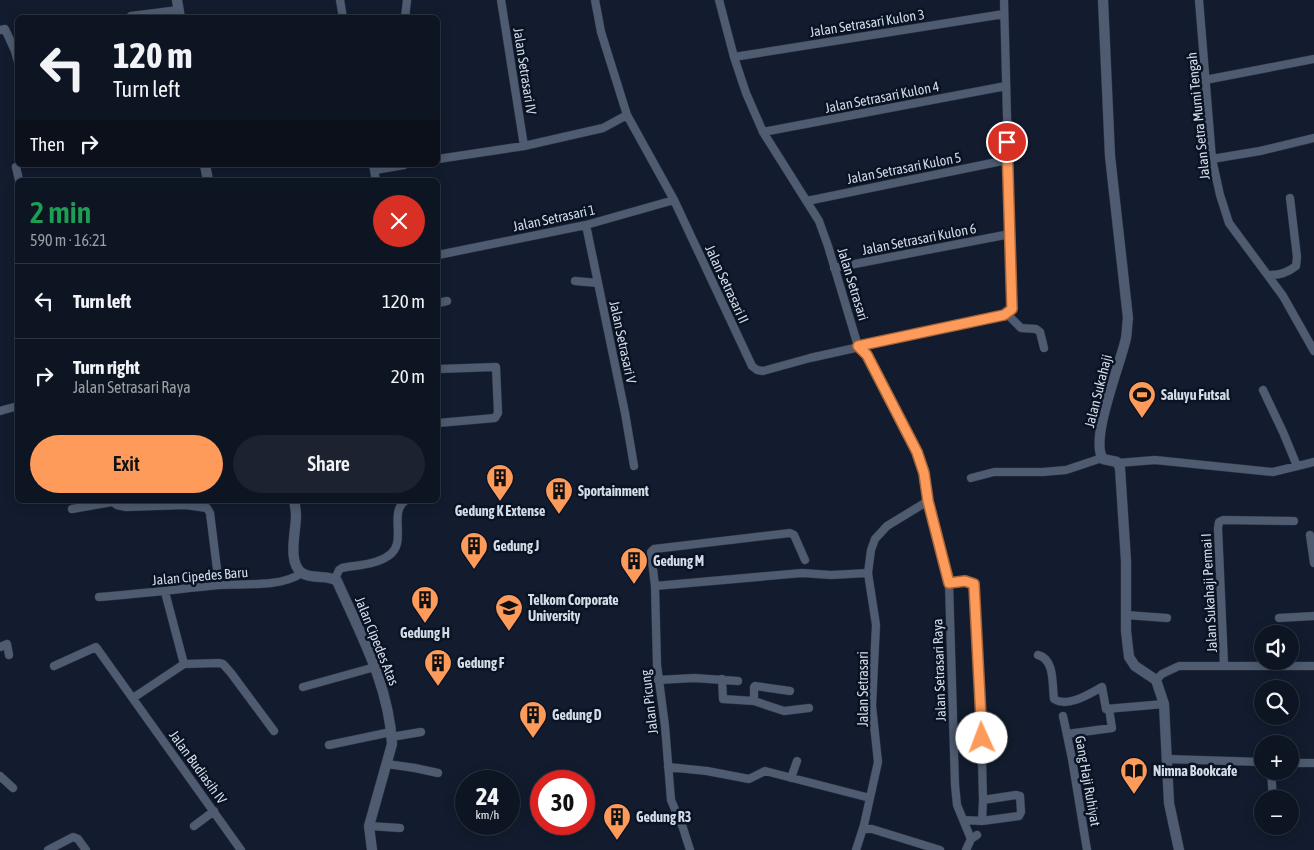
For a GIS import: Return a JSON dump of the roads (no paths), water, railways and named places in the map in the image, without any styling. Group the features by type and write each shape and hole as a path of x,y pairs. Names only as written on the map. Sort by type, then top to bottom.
{"street":[{"path":"340,0 342,15"},
{"path":"405,15 407,0"},
{"name":"Jalan Setrasari IV","path":"501,0 524,146"},
{"name":"Jalan Setrasari II","path":"595,0 601,32 627,115 674,200 754,369 763,371 858,346"},
{"name":"Jalan Setrasari","path":"720,0 734,57 746,93 763,132 819,221 858,346 867,355 917,452 924,473 928,501 887,526 875,539 871,550 868,573 876,625 872,706 878,762 856,850"},
{"path":"858,346 1007,314 1012,309 1004,0"},
{"name":"Jalan Sukahaji","path":"1102,458 1100,441 1103,415 1126,337 1128,318 1110,156 1103,0"},
{"name":"Jalan Setra Murni Tengah","path":"1199,0 1212,160 1224,210 1229,223 1283,296 1314,352"},
{"path":"139,15 179,9"},
{"name":"Jalan Setrasari Kulon 3","path":"734,57 1004,14"},
{"path":"0,30 5,29 15,51"},
{"path":"1205,80 1314,59"},
{"name":"Jalan Setrasari Kulon 4","path":"763,132 1006,86"},
{"path":"440,159 524,146 603,128 627,115"},
{"path":"1212,160 1314,138"},
{"name":"Jalan Setrasari Kulon 5","path":"807,201 1007,160"},
{"path":"1269,275 1280,275 1289,272 1296,266 1290,198"},
{"name":"Jalan Setrasari 1","path":"440,255 586,225 674,200"},
{"name":"Jalan Setrasari V","path":"586,225 634,466"},
{"name":"Jalan Setrasari Kulon 6","path":"834,268 1010,234"},
{"path":"575,281 598,283"},
{"path":"440,303 447,301"},
{"path":"1007,314 1022,328 1036,329 1040,332 1044,348"},
{"path":"440,369 496,367 498,413 495,418 440,423"},
{"path":"1263,390 1297,466"},
{"path":"0,411 15,407"},
{"path":"970,478 994,472 1066,470 1102,458 1118,464 1155,460 1273,472 1314,462"},
{"path":"1118,464 1121,471 1125,547 1126,631 1129,657 1135,666 1156,680 1164,704 1168,803 1179,850"},
{"name":"Jalan Setrasari Raya","path":"928,501 949,583 955,785 957,805 974,837 966,850"},
{"path":"72,509 101,503"},
{"path":"116,503 126,507 185,505 207,508 210,513 219,585"},
{"path":"294,503 296,516 294,556 297,567 302,573 312,577 335,579 342,568 376,562 391,554 399,537 398,510 402,503"},
{"name":"Jalan Sukahaji Permai I","path":"1224,665 1218,528 1220,521 1294,521"},
{"name":"Jalan Picung","path":"690,850 672,804 665,726 658,680 655,586 651,553 654,549 790,533 794,534 805,560"},
{"path":"1310,536 1314,563"},
{"name":"Jalan Cipedes Baru","path":"99,597 165,592 219,585 287,581 302,573"},
{"path":"655,586 794,574 868,573"},
{"name":"Jalan Cipedes Atas","path":"335,579 375,667 384,695 391,734 391,752 369,826 372,850"},
{"path":"949,583 965,581 974,584 981,720 982,821"},
{"path":"165,592 184,664"},
{"path":"1126,615 1167,618"},
{"path":"1279,618 1314,616"},
{"path":"0,646 6,644 10,654"},
{"name":"Jalan Budiasih IV","path":"54,666 96,647 241,850"},
{"path":"1038,655 1044,657 1049,662 1054,700 1065,703 1085,696 1102,687 1112,728 1067,734"},
{"path":"133,698 184,664 224,664 274,731"},
{"path":"1156,680 1162,674 1179,666 1314,666"},
{"path":"303,687 375,667"},
{"path":"658,680 694,678 738,681"},
{"path":"722,679 723,699 754,701 784,711 809,708"},
{"path":"754,701 754,687 756,686 790,691"},
{"path":"1107,709 1164,704"},
{"name":"Gang Haji Ruhiyat","path":"1063,716 1087,850"},
{"path":"329,745 391,734 421,732"},
{"path":"1167,759 1254,762"},
{"path":"791,778 797,761"},
{"path":"1299,762 1314,763"},
{"path":"387,764 438,773"},
{"path":"668,768 707,771 749,779 765,771 870,798"},
{"path":"0,776 13,788"},
{"path":"964,820 982,821 1019,816 1021,812 1020,796 1018,795 983,800"},
{"path":"194,826 214,811"},
{"path":"369,826 400,828"},
{"path":"863,828 872,829 940,850"},
{"path":"48,850 74,837 84,847"}],"place":[{"name":"Saluyu Futsal","path":"1142,419"},
{"name":"Gedung K Extense","path":"500,502"},
{"name":"Sportainment","path":"559,515"},
{"name":"Gedung J","path":"474,570"},
{"name":"Gedung M","path":"634,585"},
{"name":"Gedung H","path":"425,624"},
{"name":"Telkom Corporate University","path":"509,632"},
{"name":"Gedung F","path":"438,687"},
{"name":"Gedung D","path":"533,739"},
{"name":"Nimna Bookcafe","path":"1134,795"},
{"name":"Gedung R3","path":"617,841"}]}
